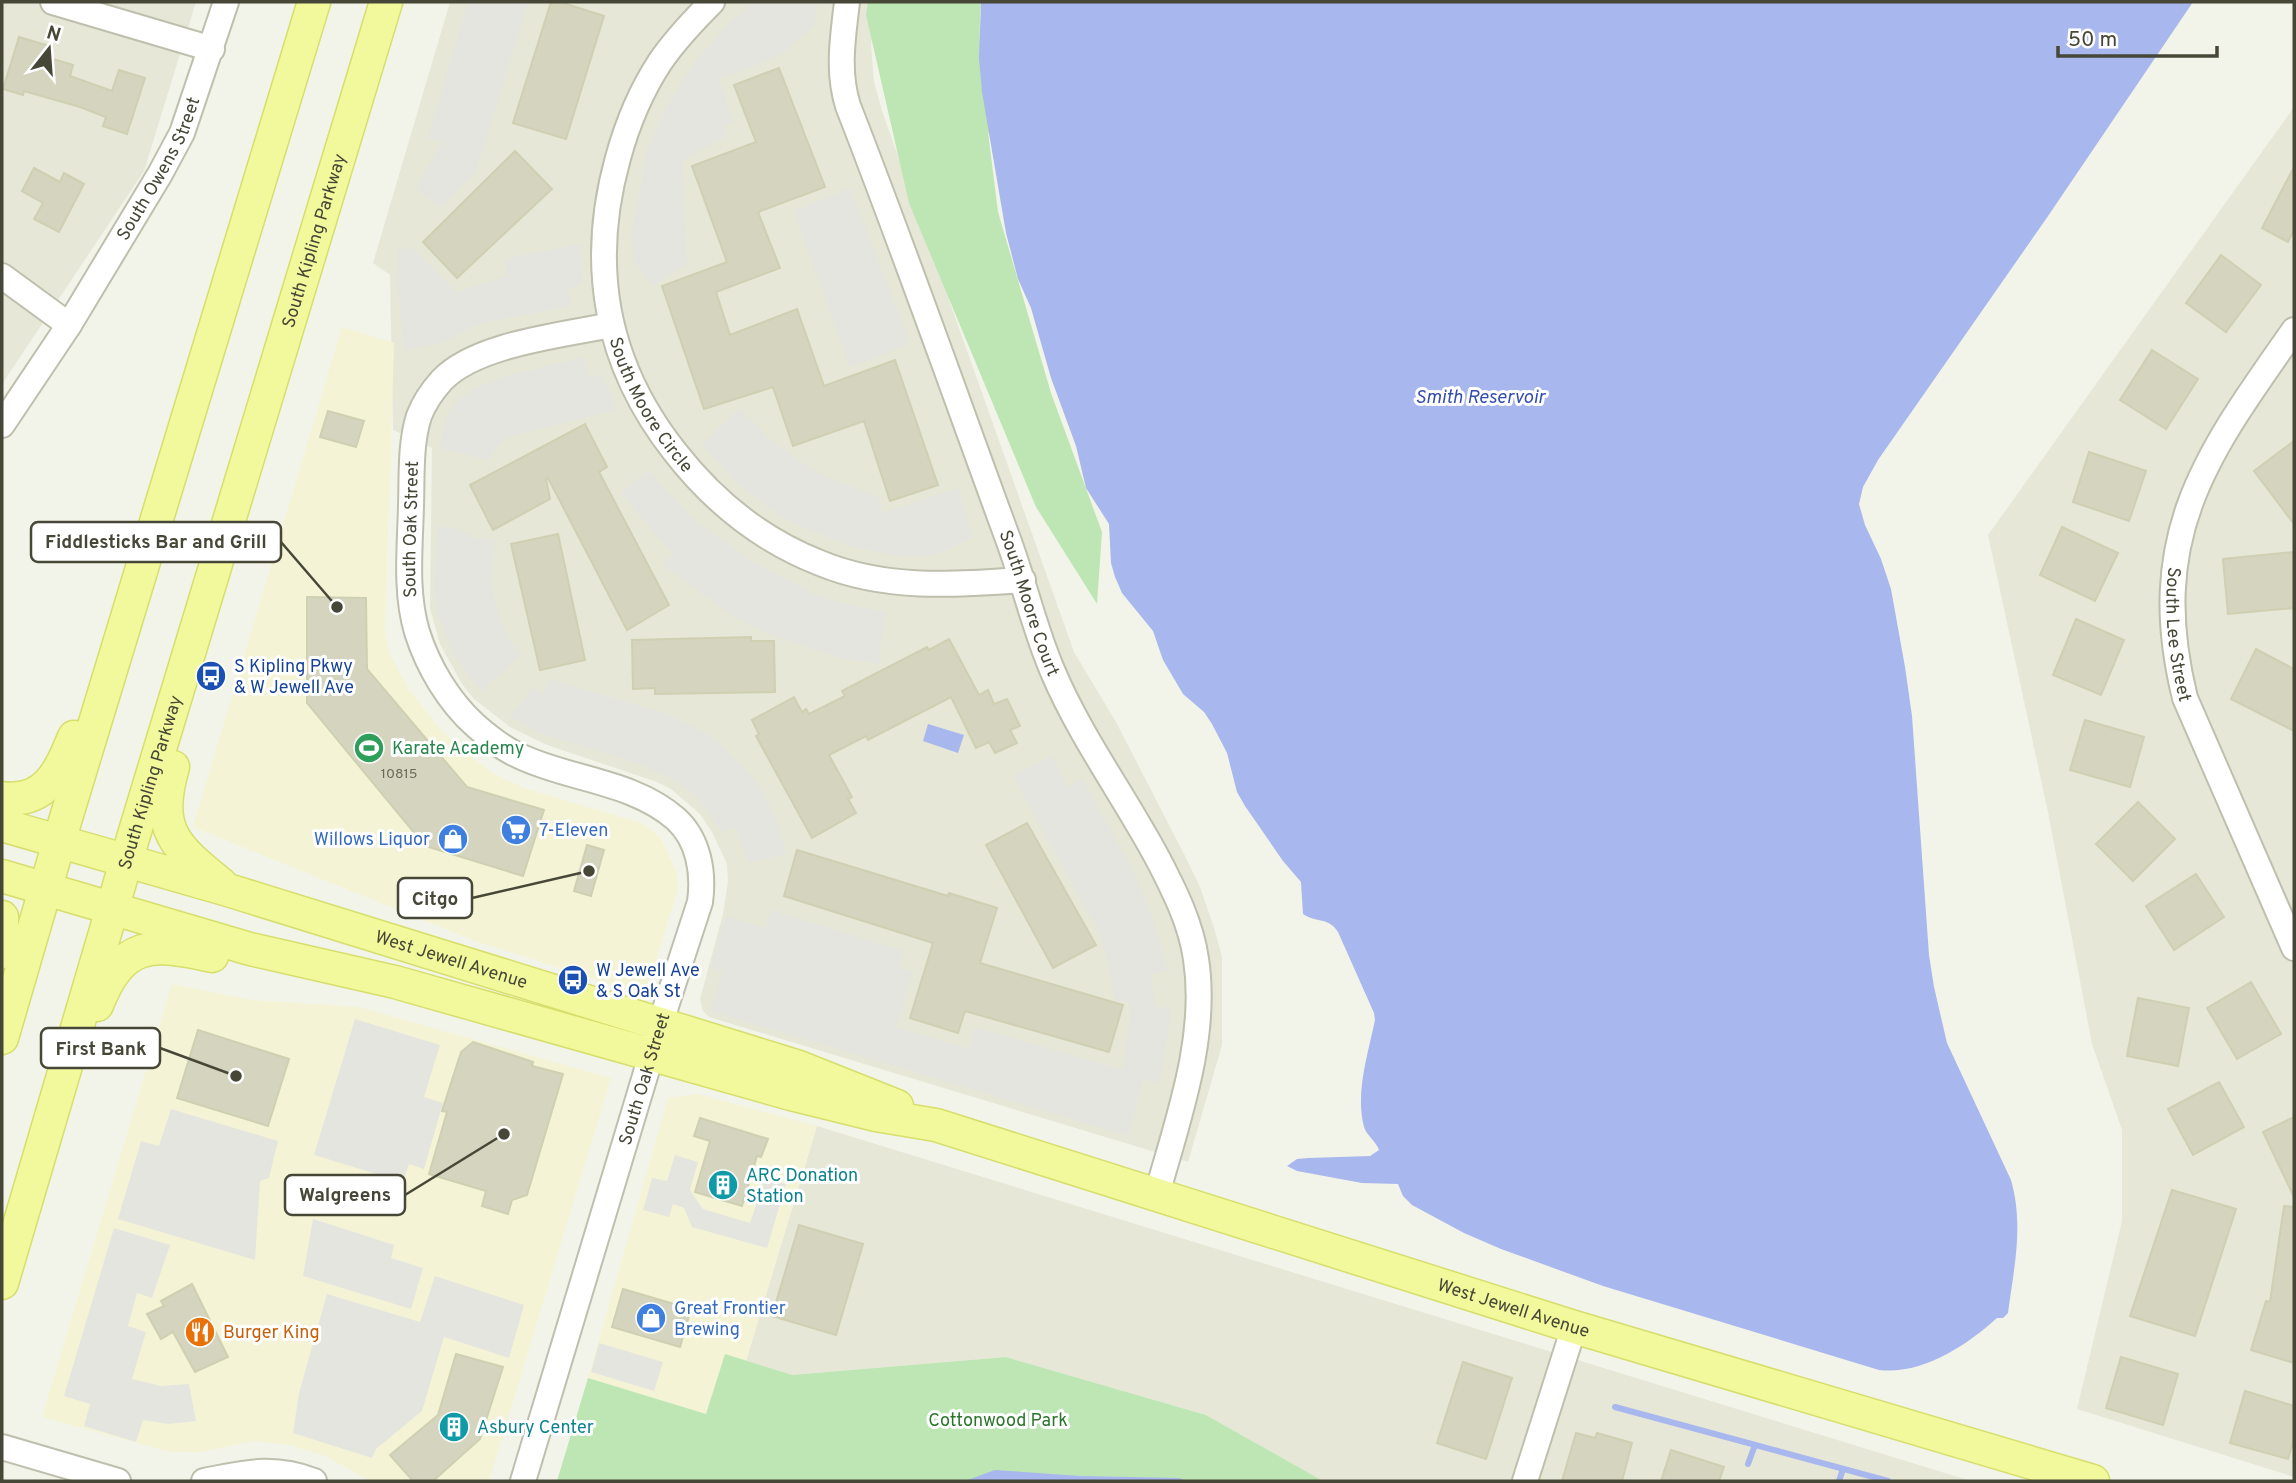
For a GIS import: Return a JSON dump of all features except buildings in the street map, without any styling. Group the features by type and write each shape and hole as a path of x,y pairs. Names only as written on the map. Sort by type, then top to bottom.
{"main road":[{"path":"2,1038 314,2"},
{"name":"South Kipling Parkway","path":"2,1283 126,862 386,2"},
{"path":"2,798 31,795 40,791 61,770 140,573"},
{"path":"211,579 188,711 168,783 165,806 167,824 179,846 228,890"},
{"name":"West Jewell Avenue","path":"2,825 228,890 838,1080 936,1125"},
{"name":"West Jewell Avenue","path":"2,876 250,949 485,1006 651,1056 841,1107 936,1125 1574,1327 2093,1481"},
{"path":"2,917 2,952"},
{"path":"38,1160 101,995 110,977 132,954 147,949 167,948 300,973 363,975"}],"street":[{"path":"53,2 212,49"},
{"name":"South Owens Street","path":"2,425 69,325 176,143 212,49 226,2"},
{"name":"South Moore Circle","path":"712,2 659,63 637,106 619,152 608,200 603,240 605,299 611,326 635,388 665,440 688,469 722,504 769,539 821,564 879,580 943,585 1023,580"},
{"name":"South Moore Court","path":"847,2 841,62 844,93 1023,580 1058,684 1172,887 1187,923 1196,957 1199,999 1192,1056 1157,1194"},
{"path":"2,276 69,325"},
{"name":"South Oak Street","path":"523,1481 702,887 697,851 689,833 677,820 625,790 526,759 507,750 474,725 446,691 434,672 417,632 410,589 412,454 420,415 429,396 456,368 476,357 503,348 611,326"},
{"name":"South Lee Street","path":"2294,330 2233,417 2199,479 2182,530 2172,598 2175,653 2185,698 2287,914 2294,948"},
{"path":"1525,1481 1574,1327"},
{"path":"2,1447 118,1481"},
{"path":"204,1481 261,1470 288,1473 314,1481"}],"shaded area":[{"path":"2,2 196,2 144,171 2,384"},
{"path":"450,2 875,2 871,45 874,82 882,111 1074,652 1116,722 1185,856 1200,887 1222,957 1222,1045 1188,1162 709,1017 703,1011 700,999 723,914 728,882 727,864 700,814 671,789 657,782 547,745 510,727 474,699 462,684 440,644 430,609 432,448 393,430 390,275 373,263"},
{"path":"468,2 528,2 476,171 441,208 416,188 442,142 428,138"},
{"path":"754,2 818,2 814,25 781,55 719,79 734,122 723,127 727,135 682,161 687,264 653,286 634,261 632,232 647,150 666,109 692,66 725,27"},
{"path":"2294,107 2294,1477 2077,1409 2122,1221 2122,1130 2092,1044 2048,812 1988,535"},
{"path":"850,188 910,344 850,367 794,211"},
{"path":"580,244 582,285 568,288 571,306 493,321 472,327 442,343 404,350 397,281 398,248 414,249 456,292 507,276 505,259"},
{"path":"342,327 394,343 385,632 390,654 409,690 443,732 494,774 524,788 641,823 661,839 676,871 678,889 649,983 640,988 628,990 475,941 193,827"},
{"path":"584,357 588,377 602,375 617,410 515,435 499,443 489,460 440,448 449,412 455,403 473,389 504,377"},
{"path":"740,408 768,438 799,461 818,473 878,497 883,513 958,488 973,537 936,555 902,557 850,546 777,514 737,483 702,444"},
{"path":"649,471 692,518 750,560 816,595 858,607 886,611 880,664 843,659 773,636 734,617 663,565 674,553 621,492"},
{"path":"438,527 458,528 473,538 495,539 492,578 495,604 507,637 521,654 482,691 454,656 437,612 434,588"},
{"path":"548,679 667,714 717,741 760,787 777,820 786,854 749,863 736,828 721,832 707,809 674,780 637,763 537,732 510,716 533,688 544,694"},
{"path":"1052,756 1068,787 1082,779 1131,867 1151,913 1168,971 1152,974 1154,1007 1170,1008 1159,1083 1143,1080 1128,1136 711,1011 723,972 710,967 726,916 765,928 771,910 903,951 898,967 913,972 896,1027 970,1049 975,1027 1123,1070 1130,1002 1115,1001 1110,970 1098,930 1013,776"},
{"name":"Asbury Center","path":"172,984 252,1000 359,1007 611,1078 489,1481 370,1481 325,1456 289,1445 254,1441 201,1452 170,1452 42,1417"},
{"path":"355,1019 440,1045 424,1097 443,1103 424,1169 409,1164 403,1182 314,1155"},
{"path":"697,1094 817,1126 746,1361 725,1355 706,1415 588,1378 668,1098"},
{"path":"171,1109 278,1141 269,1178 260,1181 255,1260 118,1219 141,1141 159,1146"},
{"path":"817,1126 1971,1481 1323,1481 1206,1415 1006,1357 792,1375 746,1361"},
{"path":"675,1155 698,1162 690,1190 703,1209 750,1223 765,1178 786,1184 767,1248 692,1227 684,1208 673,1204 669,1217 643,1210 652,1178 667,1181"},
{"path":"313,1219 394,1245 391,1258 423,1268 411,1309 303,1276"},
{"path":"114,1228 170,1245 152,1298 137,1293 128,1326 146,1332 132,1379 161,1386 189,1384 196,1421 168,1424 143,1420 136,1442 84,1426 90,1404 64,1396"},
{"path":"435,1276 524,1305 509,1358 444,1337 422,1411 376,1449 372,1458 293,1433 299,1393 327,1294 420,1322"},
{"path":"599,1343 663,1362 654,1391 591,1372"}],"green space":[{"path":"868,2 981,2 982,72 998,212 1051,393 1102,532 1097,604 1036,507 909,203 866,15"},
{"name":"Cottonwood Park","path":"725,1354 792,1375 1006,1357 1206,1415 1323,1481 557,1481 588,1378 706,1414"}],"water":[{"name":"Smith Reservoir","path":"981,2 2193,2 1878,460 1863,487 1859,504 1891,589 1905,667 1912,716 1929,955 1934,987 1947,1043 2011,1180 2015,1197 2017,1246 2008,1313 2003,1318 1997,1318 1972,1339 1927,1363 1911,1368 1879,1370 1603,1286 1501,1249 1412,1205 1403,1196 1398,1184 1362,1183 1297,1171 1287,1166 1297,1159 1370,1156 1379,1150 1364,1127 1361,1101 1374,1013 1338,932 1331,924 1303,914 1301,882 1245,806 1237,792 1227,753 1212,724 1204,712 1183,694 1163,660 1153,631 1122,593 1115,577 1111,563 1109,524 1086,488 1076,446 1051,378 1031,308 1018,279 1006,233 982,92 979,58"},
{"path":"928,724 964,735 958,753 923,741"},
{"path":"995,1470 1080,1476 1179,1478 1187,1481 965,1481"}],"waterway":[{"path":"1615,1407 1888,1481"},
{"path":"1748,1464 1755,1445"},
{"path":"1839,1481 1843,1469"}],"place":[{"name":"Fiddlesticks Bar and Grill","path":"337,607"},
{"name":"S Kipling Pkwy & W Jewell Ave","path":"211,676"},
{"name":"Karate Academy","path":"369,748"},
{"name":"7-Eleven","path":"516,830"},
{"name":"Willows Liquor","path":"453,839"},
{"name":"Citgo","path":"589,871"},
{"name":"W Jewell Ave & S Oak St","path":"573,980"},
{"name":"First Bank","path":"236,1076"},
{"name":"Walgreens","path":"504,1134"},
{"name":"ARC Donation Station","path":"723,1185"},
{"name":"Great Frontier Brewing","path":"651,1318"},
{"name":"Burger King","path":"200,1332"},
{"name":"Asbury Center","path":"454,1427"}]}
